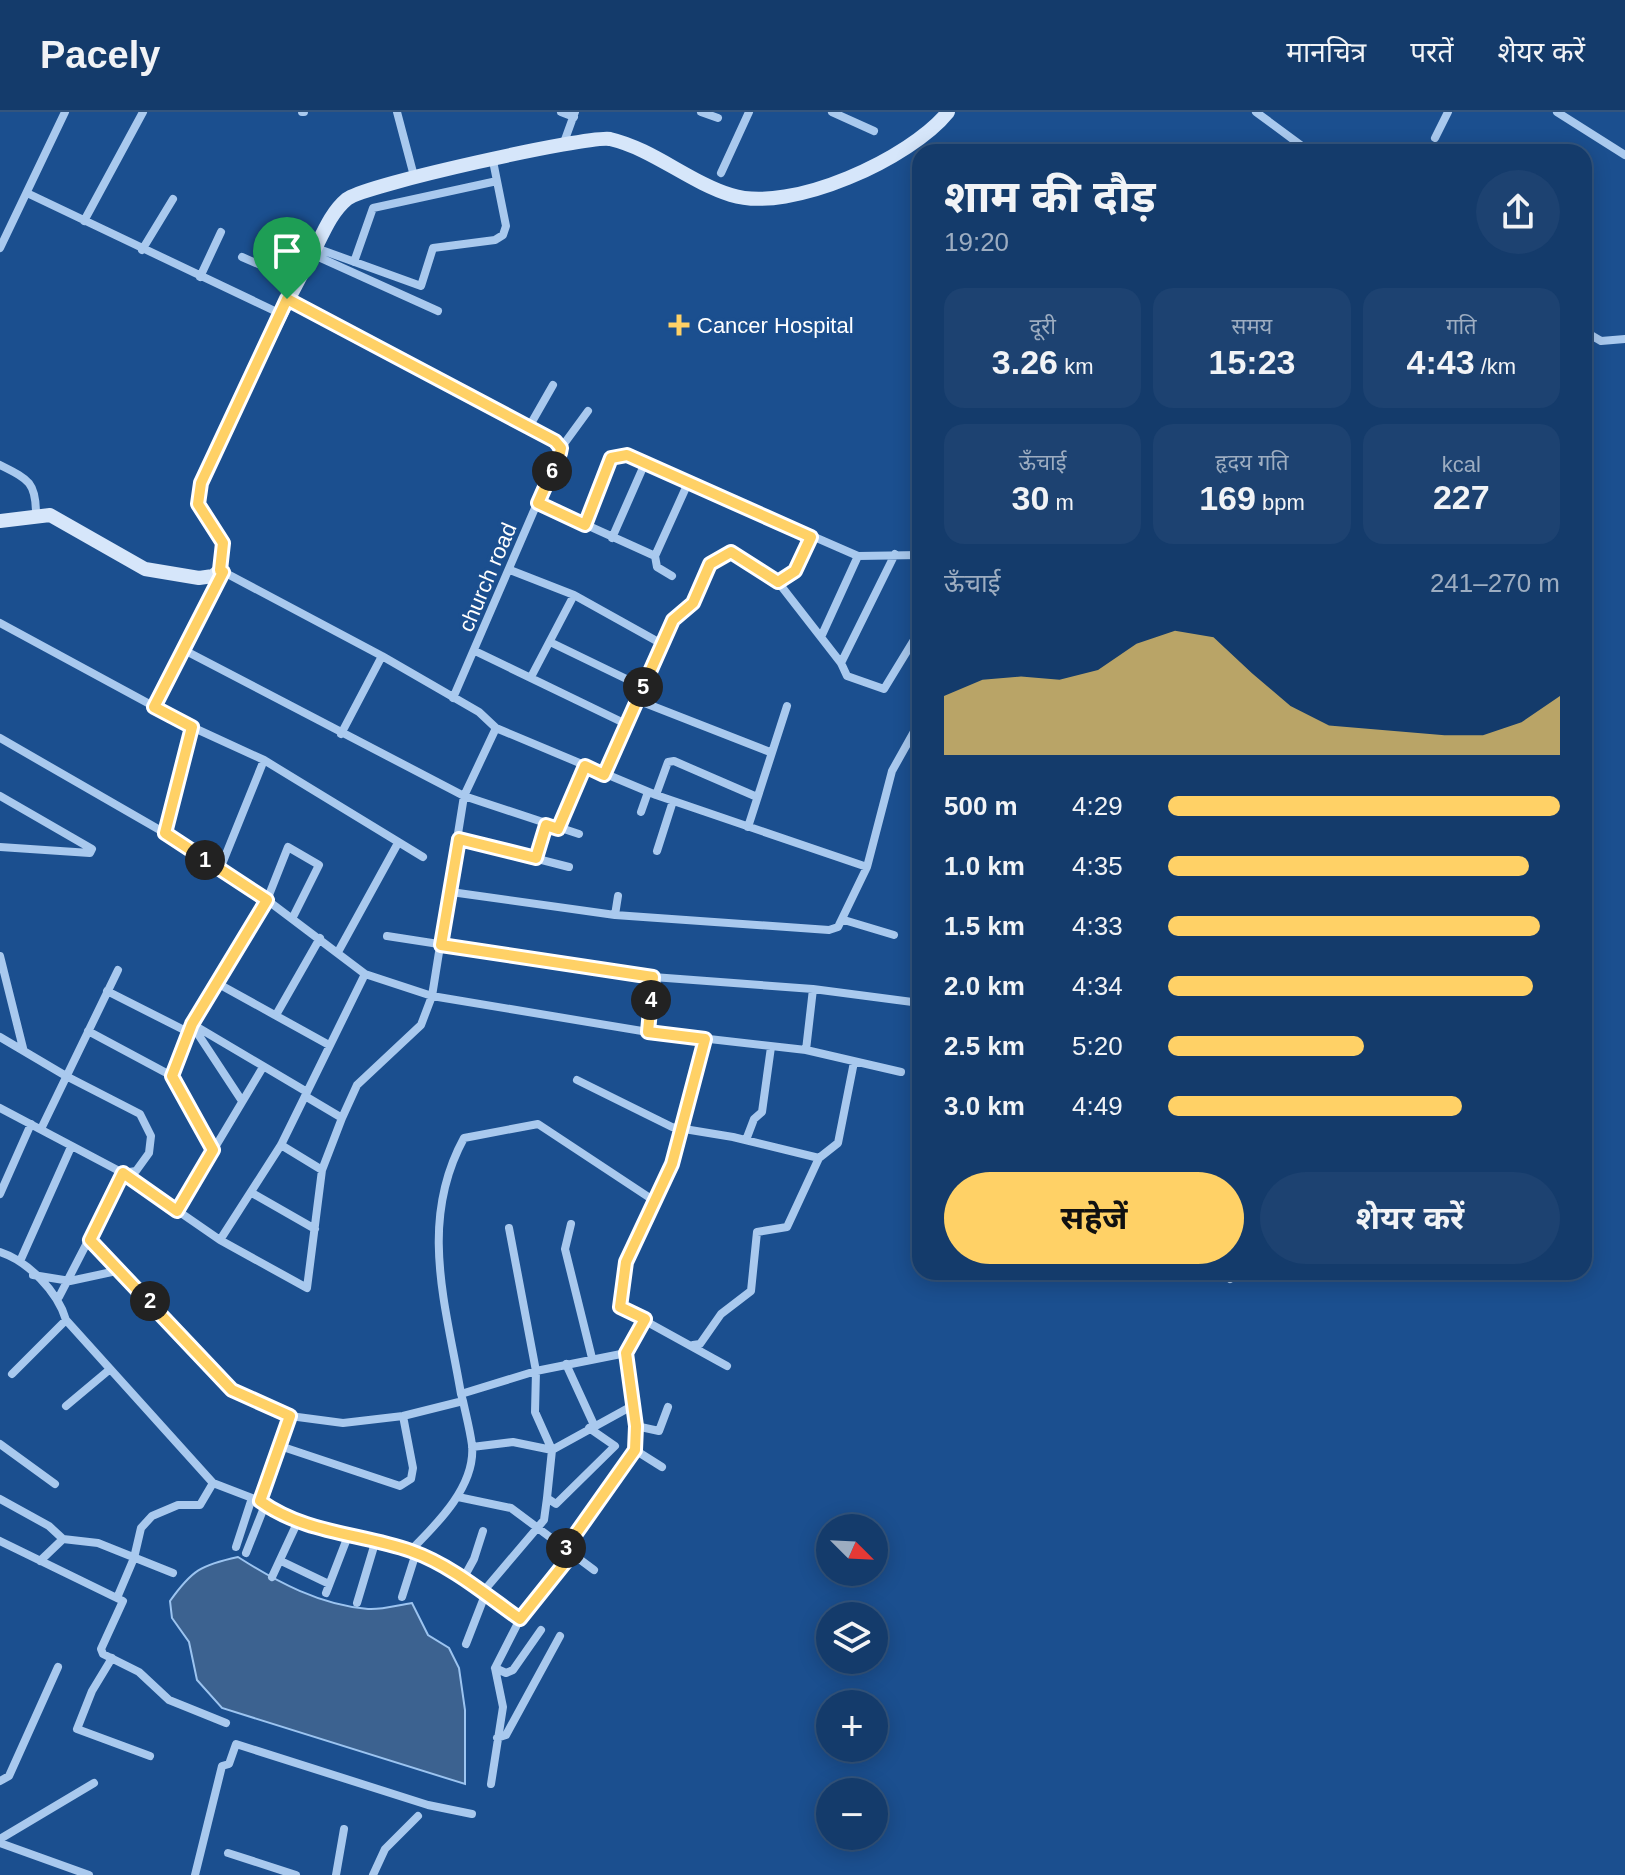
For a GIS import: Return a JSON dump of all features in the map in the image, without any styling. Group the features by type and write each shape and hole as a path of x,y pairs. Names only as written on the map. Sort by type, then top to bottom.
{"street":[{"path":"0,248 65,112"},
{"path":"84,221 143,112"},
{"path":"397,112 414,176"},
{"path":"561,112 575,115 563,146"},
{"path":"701,112 718,118"},
{"path":"721,173 749,112"},
{"path":"832,112 874,131"},
{"path":"154,707 221,571 223,543 202,512 198,495 293,280 334,213 349,197 414,176 607,138 731,196 764,199 815,188 882,161 933,131 948,112"},
{"path":"1256,112 1299,144"},
{"path":"1435,138 1448,112"},
{"path":"1557,112 1625,155"},
{"path":"312,248 421,286 433,248 495,240 503,235 506,226 493,161"},
{"path":"354,262 373,208 497,181"},
{"path":"27,193 279,313"},
{"path":"142,250 173,199"},
{"path":"200,277 221,232"},
{"path":"312,248 438,311"},
{"path":"242,257 293,280"},
{"path":"287,299 529,427 561,448"},
{"path":"1592,336 1601,341 1625,339"},
{"path":"529,427 553,385"},
{"name":"church road","path":"453,698 561,448 588,411"},
{"path":"585,525 611,458 627,455 858,556 912,555"},
{"path":"612,538 645,463"},
{"path":"0,465 28,481 36,493 36,514"},
{"path":"672,576 657,567 655,556 688,483"},
{"path":"538,503 655,556"},
{"path":"0,521 36,514 70,524 145,569 199,578 221,571"},
{"path":"778,582 795,571 811,537"},
{"path":"604,775 673,620 693,603 710,564 720,556 731,552 778,582 841,663 847,676 884,689 912,643"},
{"path":"841,663 895,554"},
{"path":"821,637 858,556"},
{"path":"510,570 574,595 662,644"},
{"path":"221,571 382,656 479,712 496,728 652,794 867,867"},
{"path":"531,677 574,595"},
{"path":"0,623 192,727 264,760 423,857"},
{"path":"550,642 643,687"},
{"path":"184,650 464,796 579,834"},
{"path":"475,651 626,724"},
{"path":"341,734 382,656"},
{"path":"637,700 770,752"},
{"path":"748,827 787,706"},
{"path":"165,833 192,727"},
{"path":"0,1108 123,1173 220,1240 307,1288 322,1170 342,1118 357,1085 421,1025 432,996 464,796 496,728"},
{"path":"451,892 615,915 829,930 838,927 867,867 892,771 912,735"},
{"path":"0,738 165,833 267,900 365,974 432,996 648,1032 806,1050 901,1072"},
{"path":"220,869 264,760"},
{"path":"641,812 668,762 674,761 757,797"},
{"path":"558,829 585,766"},
{"path":"0,796 92,849 90,853 0,847"},
{"path":"657,851 673,801"},
{"path":"536,858 546,825"},
{"path":"459,839 569,867"},
{"path":"338,952 398,843"},
{"path":"172,1076 190,1028 267,900 288,847 319,865 292,919"},
{"path":"615,915 618,896"},
{"path":"844,920 894,935"},
{"path":"387,936 653,977 813,989 912,1002"},
{"path":"276,1015 320,938"},
{"path":"0,956 23,1048"},
{"path":"41,1129 118,970"},
{"path":"220,1240 281,1145 365,974"},
{"path":"648,1032 653,977"},
{"path":"215,982 329,1045"},
{"path":"806,1050 813,989"},
{"path":"107,991 190,1028 263,1067 342,1118"},
{"path":"190,1028 242,1101"},
{"path":"88,1031 172,1076 213,1150"},
{"path":"0,1037 140,1114 151,1136 149,1153 136,1171 123,1173"},
{"path":"705,1039 672,1164 626,1262 620,1307 727,1366"},
{"path":"746,1140 754,1119 762,1112 771,1047"},
{"path":"691,1345 700,1344 721,1314 751,1291 757,1232 787,1227 819,1158 838,1143 854,1062"},
{"path":"177,1211 263,1067"},
{"path":"577,1080 682,1129 746,1140 819,1158"},
{"path":"0,1194 31,1124"},
{"path":"402,1597 413,1552 458,1497 472,1447 436,1241 447,1169 464,1138 538,1124 653,1200"},
{"path":"281,1145 322,1170"},
{"path":"21,1259 71,1147"},
{"path":"59,1297 70,1281 123,1173"},
{"path":"252,1193 315,1229"},
{"path":"571,1224 565,1249 592,1358"},
{"path":"466,1644 484,1594 539,1528 546,1513 552,1450 535,1412 536,1371 509,1228"},
{"path":"90,1240 232,1390 290,1416 343,1423 403,1416 536,1371 626,1353"},
{"path":"0,1252 21,1259 32,1275 59,1297 66,1320 213,1483 298,1521 413,1552 463,1579 520,1619"},
{"path":"32,1275 70,1281 121,1270"},
{"path":"491,1784 503,1707 495,1668 520,1619 635,1450 636,1426 626,1353 645,1319"},
{"path":"12,1374 66,1320"},
{"path":"547,1498 561,1502 615,1446 592,1426 566,1364"},
{"path":"66,1406 109,1370"},
{"path":"472,1447 513,1442 552,1450 632,1406"},
{"path":"636,1426 659,1431 668,1407"},
{"path":"236,1547 259,1501 290,1416"},
{"path":"280,1446 400,1486 411,1479 413,1468 403,1416"},
{"path":"0,1444 55,1484"},
{"path":"635,1450 662,1467"},
{"path":"117,1598 134,1558 141,1528 152,1516 178,1505 200,1505 213,1483"},
{"path":"458,1497 511,1508 594,1570"},
{"path":"0,1499 47,1524 63,1539 98,1543 173,1573"},
{"path":"246,1553 259,1501"},
{"path":"272,1577 298,1521"},
{"path":"463,1579 474,1559 483,1531"},
{"path":"281,1561 328,1589 348,1536"},
{"path":"40,1561 63,1539"},
{"path":"0,1541 123,1601 101,1649 139,1672 169,1700 226,1723"},
{"path":"357,1603 375,1543"},
{"path":"495,1668 506,1673 513,1670 541,1630"},
{"path":"497,1738 506,1735 560,1636"},
{"path":"112,1658 92,1691 77,1729 150,1756"},
{"path":"0,1781 9,1776 58,1667"},
{"path":"195,1875 222,1766 229,1764 236,1744 428,1805 472,1814"},
{"path":"0,1841 94,1783"},
{"path":"373,1875 385,1849 418,1816"},
{"path":"336,1875 344,1829"},
{"path":"0,1841 89,1875"},
{"path":"228,1853 296,1875"}],"water":[{"path":"238,1557 284,1583 333,1603 373,1609 412,1603 428,1635 449,1648 459,1668 465,1710 465,1784 222,1708 197,1680 189,1642 172,1618 170,1601 198,1570"}],"place":[{"name":"Cancer Hospital","path":"679,325"}],"route":[{"path":"287,299 555,441 561,448 560,453 538,503 585,525 611,458 627,455 811,537 795,571 778,582 731,552 710,564 693,603 673,620 604,775 585,766 558,829 546,825 536,858 459,839 441,945 653,977 648,1032 705,1039 672,1164 626,1262 620,1307 645,1319 626,1353 636,1426 635,1450 565,1549 572,1554 520,1619 468,1581 410,1551 328,1532 282,1516 260,1501 290,1416 232,1390 90,1240 123,1173 177,1211 213,1150 172,1076 192,1024 267,900 165,833 192,727 154,707 223,572 220,570 225,554 223,543 198,504 201,483 287,299"}]}
